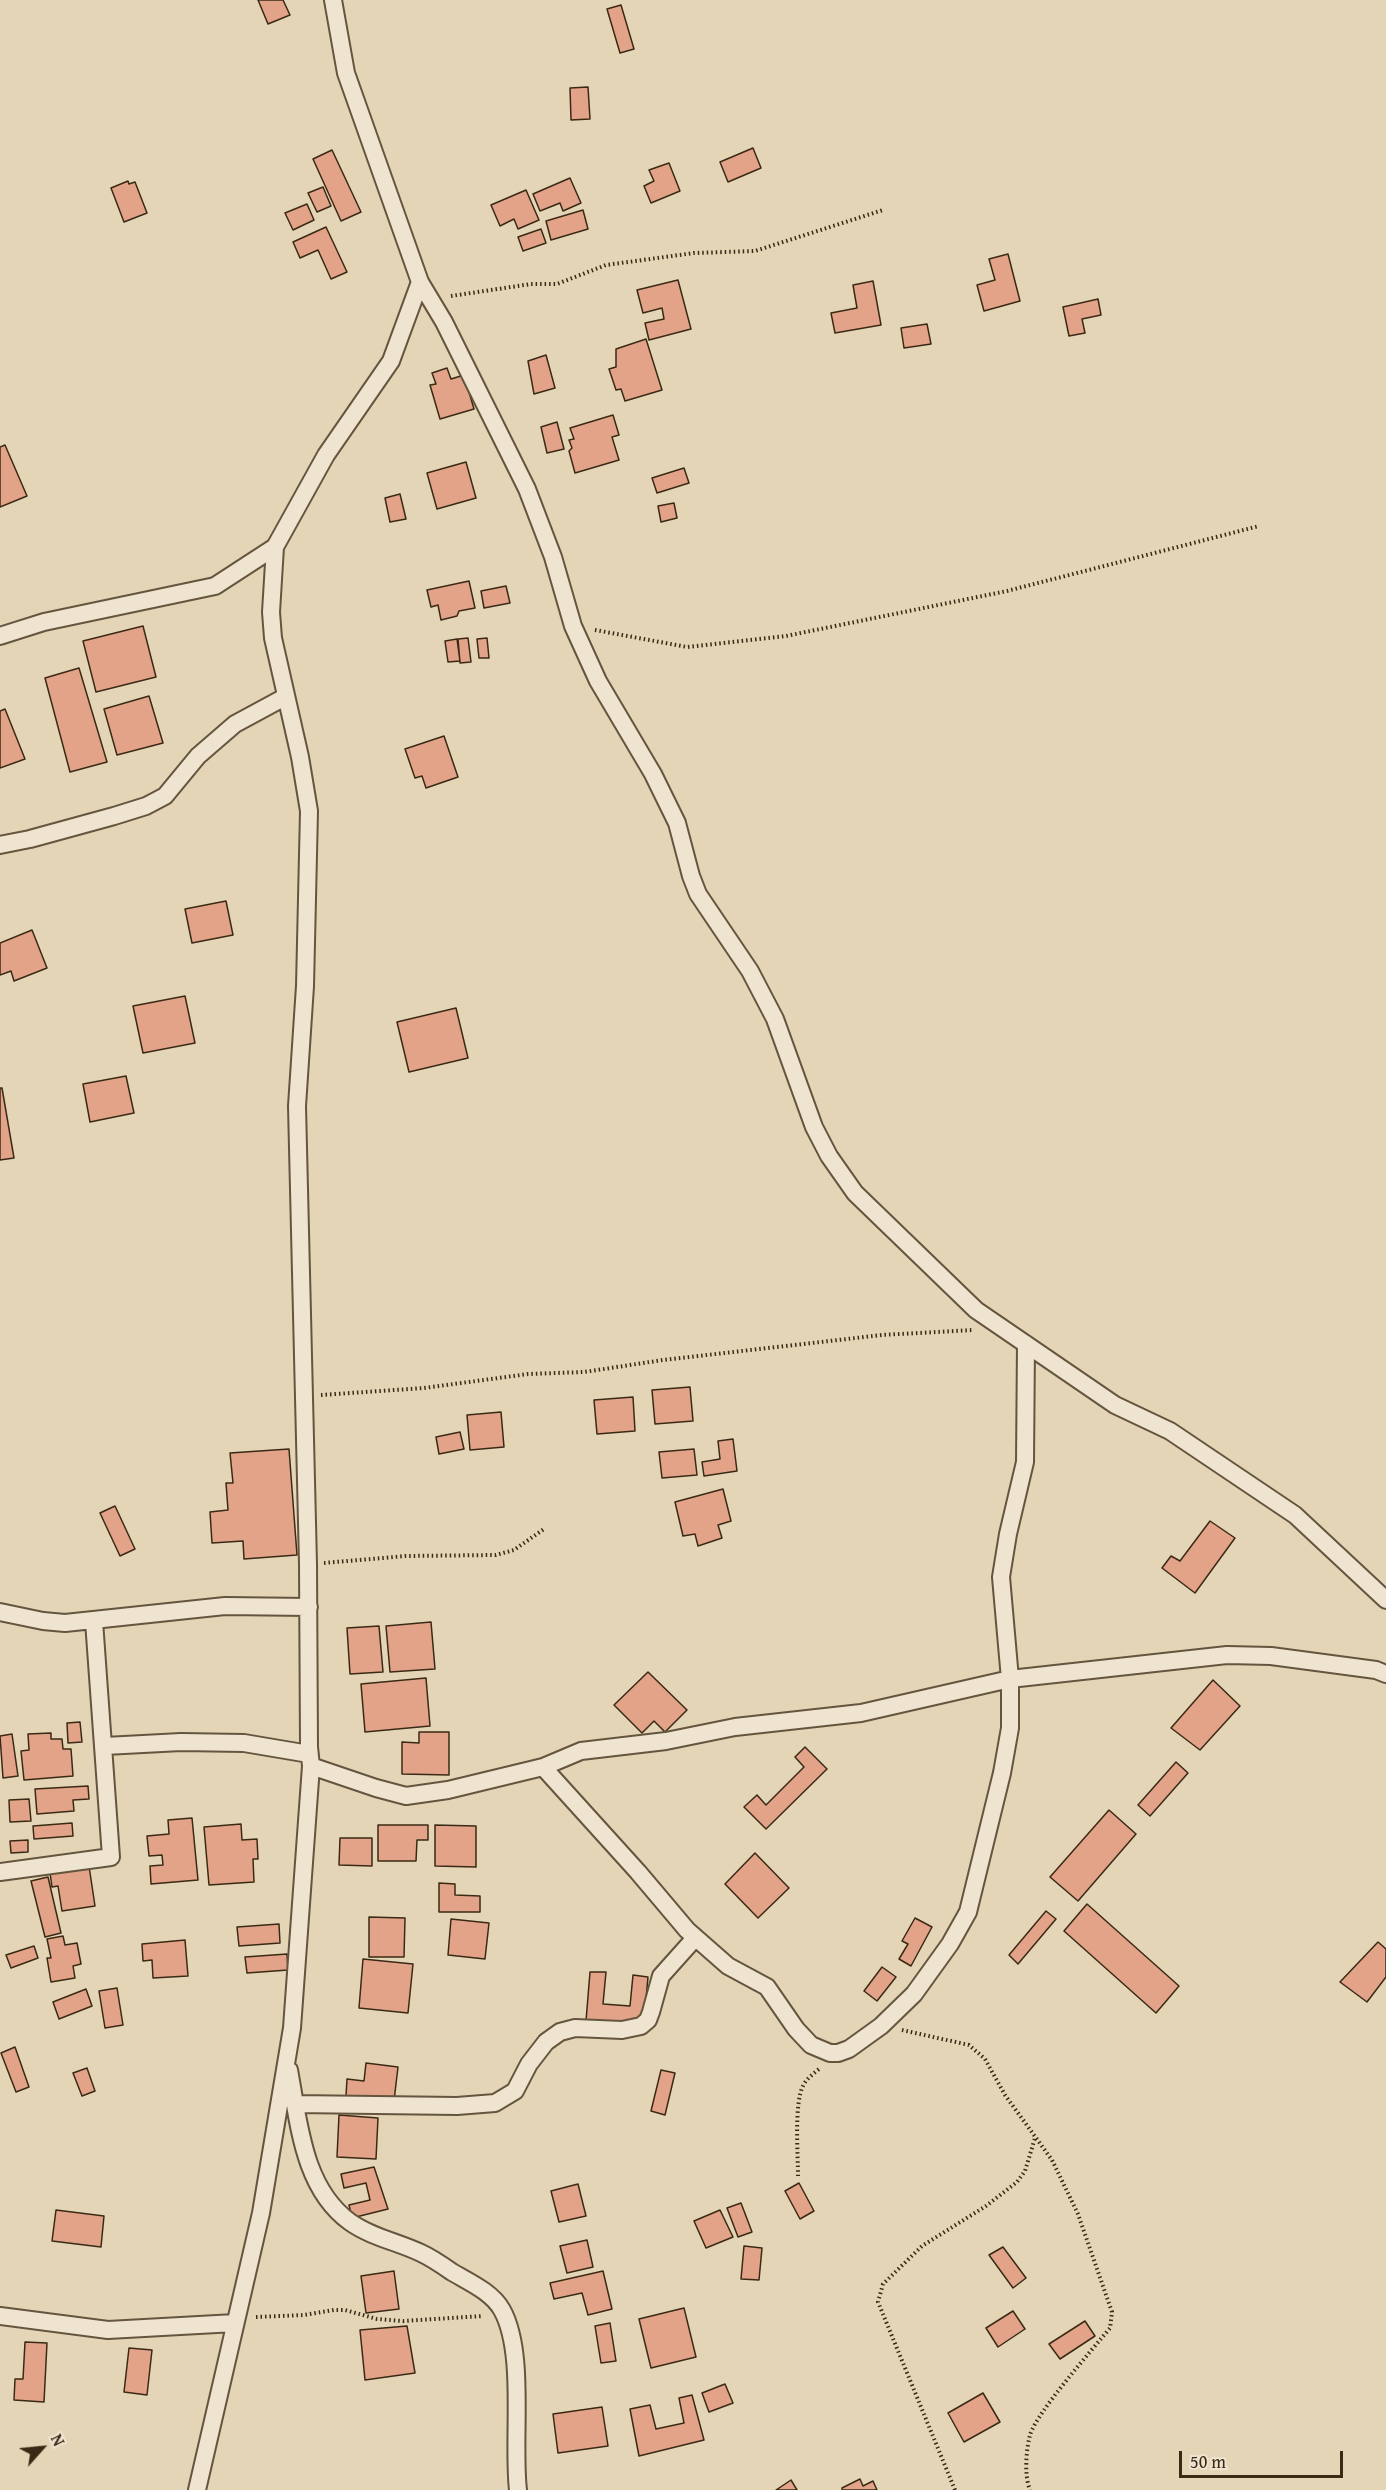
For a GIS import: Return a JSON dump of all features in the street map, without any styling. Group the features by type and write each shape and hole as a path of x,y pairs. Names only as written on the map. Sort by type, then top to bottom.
{"street":[{"path":"333,0 346,73 420,282 476,384 527,489 553,557 573,626 598,681 653,774 677,823 698,894 750,971 775,1019 814,1127 829,1156 855,1193 976,1310 1115,1405 1178,1436 1295,1515 1383,1592"},
{"path":"197,2490 261,2213 292,2028 310,1760 309,1564 297,1106 305,986 309,811 300,757 273,638 275,548 327,455 391,361 420,282"},
{"path":"0,636 44,622 215,586 275,548"},
{"path":"0,844 73,828 165,796 198,756 235,724 285,698"},
{"path":"543,1767 695,1938 728,1966 767,1987 796,2029 811,2045 830,2053 838,2053 849,2049 881,2026 914,1994 950,1944 968,1912 1004,1761 1010,1728 1010,1679 1001,1577 1008,1534 1025,1462 1026,1344"},
{"path":"0,1612 65,1623 225,1606 309,1607"},
{"path":"0,1872 111,1857 105,1746 94,1621"},
{"path":"105,1746 182,1742 244,1743 310,1760 376,1788 406,1796 448,1790 543,1767 581,1751 666,1741 735,1727 861,1713 1010,1679 1227,1655 1271,1656 1376,1670 1386,1674"},
{"path":"295,2104 457,2106 495,2103 515,2091 529,2064 546,2042 560,2032 575,2028 632,2030 641,2026 651,2012 661,1976 695,1938"},
{"path":"287,2059 302,2140 315,2179 331,2205 351,2222 378,2236 422,2253 476,2286 493,2299 504,2314 514,2356 518,2490"},
{"path":"0,2316 108,2330 236,2320"}],"path":[{"path":"430,300 531,284 557,284 606,265 694,253 755,251 883,210"},
{"path":"573,626 687,647 786,636 1007,591 1259,526"},
{"path":"305,1396 424,1388 528,1374 584,1372 663,1360 882,1335 1002,1328"},
{"path":"309,1564 406,1556 496,1555 514,1550 544,1529"},
{"path":"881,2026 964,2044 975,2049 985,2059 1005,2095 1052,2160 1078,2214 1106,2293 1113,2320 1110,2328 1046,2408 1031,2434 1027,2473 1030,2490"},
{"path":"798,2176 801,2088 807,2079 838,2053"},
{"path":"954,2490 878,2302 883,2284 922,2246 986,2206 1017,2182 1025,2171 1035,2138"},
{"path":"236,2320 345,2310 377,2319 403,2321 504,2314"}],"building":[{"path":"258,0 283,0 290,15 268,24"},
{"path":"621,5 634,49 620,53 607,9"},
{"path":"588,87 590,119 571,120 570,88"},
{"path":"753,148 761,168 728,182 720,162"},
{"path":"332,150 361,212 341,221 313,159"},
{"path":"669,163 680,191 651,203 644,186 654,181 649,170"},
{"path":"570,178 581,203 563,211 560,203 540,211 533,194"},
{"path":"128,181 129,184 135,182 147,213 124,222 111,188"},
{"path":"323,187 331,206 317,212 308,193"},
{"path":"526,190 539,220 518,229 514,219 500,226 491,205"},
{"path":"307,204 314,220 293,230 285,213"},
{"path":"583,210 588,229 551,240 546,221"},
{"path":"326,227 347,272 331,279 318,250 300,258 293,242"},
{"path":"541,229 546,243 523,251 518,237"},
{"path":"1008,254 1020,301 984,311 977,285 995,280 989,259"},
{"path":"678,280 691,329 649,340 645,323 664,319 662,308 643,313 637,290"},
{"path":"873,281 881,325 835,333 831,313 857,308 853,285"},
{"path":"1098,299 1101,315 1082,319 1085,333 1069,336 1063,307"},
{"path":"927,324 931,344 904,348 901,328"},
{"path":"646,339 662,390 625,401 621,389 616,390 609,369 616,367 616,349"},
{"path":"546,355 555,388 534,394 528,361"},
{"path":"447,368 451,379 464,375 474,409 440,419 430,385 436,384 432,373"},
{"path":"613,415 619,435 612,437 619,460 575,473 569,451 572,448 569,440 574,439 570,428"},
{"path":"557,422 564,449 547,453 541,427"},
{"path":"5,445 27,496 0,507 0,447"},
{"path":"466,462 476,498 437,509 427,473"},
{"path":"684,468 689,483 657,493 652,478"},
{"path":"400,494 406,519 390,522 385,498"},
{"path":"674,503 677,518 661,522 658,506"},
{"path":"469,581 475,608 459,611 457,616 441,620 438,605 431,607 427,590"},
{"path":"506,586 510,603 484,608 481,591"},
{"path":"143,626 156,677 96,692 83,641"},
{"path":"468,638 471,662 460,663 458,639"},
{"path":"487,638 489,658 479,658 477,639"},
{"path":"457,639 460,661 448,662 445,641"},
{"path":"79,668 107,762 70,772 45,678"},
{"path":"149,696 163,743 117,755 104,709"},
{"path":"5,709 25,759 0,768 0,711"},
{"path":"444,736 458,777 426,788 422,776 415,778 405,749"},
{"path":"226,901 233,935 192,943 185,909"},
{"path":"32,930 47,968 14,981 11,971 0,975 0,943"},
{"path":"185,996 195,1043 143,1053 133,1006"},
{"path":"456,1008 468,1058 409,1072 397,1022"},
{"path":"126,1076 134,1113 90,1122 83,1084"},
{"path":"0,1088 2,1088 14,1158 0,1160"},
{"path":"690,1387 693,1421 655,1424 652,1390"},
{"path":"633,1397 635,1431 597,1434 594,1400"},
{"path":"501,1412 504,1447 470,1450 467,1415"},
{"path":"460,1432 464,1449 439,1454 436,1437"},
{"path":"733,1439 737,1471 704,1476 702,1462 720,1459 718,1441"},
{"path":"289,1449 297,1555 244,1559 243,1541 212,1543 210,1512 228,1510 226,1483 233,1483 230,1453"},
{"path":"694,1449 697,1475 662,1478 659,1452"},
{"path":"723,1489 731,1521 718,1525 722,1538 698,1546 695,1534 683,1536 675,1502"},
{"path":"115,1506 135,1549 120,1556 100,1513"},
{"path":"1210,1521 1235,1538 1195,1593 1162,1568 1171,1556 1180,1561"},
{"path":"431,1622 435,1669 390,1672 386,1626"},
{"path":"379,1626 383,1672 350,1674 347,1628"},
{"path":"648,1672 687,1710 665,1732 654,1721 642,1733 614,1705"},
{"path":"426,1678 430,1726 365,1732 361,1684"},
{"path":"1213,1680 1240,1706 1200,1750 1171,1728"},
{"path":"80,1722 82,1742 68,1743 67,1723"},
{"path":"419,1732 449,1732 449,1775 402,1774 402,1742 419,1743"},
{"path":"51,1733 51,1739 62,1739 63,1749 71,1749 73,1776 24,1780 21,1751 29,1750 28,1734"},
{"path":"12,1734 18,1776 3,1778 0,1736"},
{"path":"805,1747 827,1769 766,1829 744,1807 757,1795 766,1805 804,1767 795,1757"},
{"path":"1176,1762 1188,1773 1150,1816 1138,1805"},
{"path":"88,1786 89,1799 73,1800 74,1811 37,1814 35,1789"},
{"path":"29,1799 31,1821 10,1822 9,1800"},
{"path":"1109,1810 1136,1834 1078,1901 1050,1877"},
{"path":"192,1818 198,1880 151,1884 150,1866 163,1865 162,1855 149,1856 147,1836 169,1834 168,1820"},
{"path":"72,1823 73,1836 34,1839 33,1826"},
{"path":"241,1824 242,1840 257,1839 258,1859 253,1859 254,1882 209,1885 204,1827"},
{"path":"378,1825 428,1825 428,1840 417,1840 416,1861 378,1861"},
{"path":"435,1825 476,1826 476,1867 435,1866"},
{"path":"340,1838 372,1838 372,1866 339,1865"},
{"path":"28,1840 28,1852 11,1853 10,1841"},
{"path":"755,1853 789,1888 758,1918 725,1884"},
{"path":"89,1866 95,1906 62,1911 58,1886 52,1887 50,1873"},
{"path":"48,1877 61,1933 45,1937 31,1881"},
{"path":"439,1883 455,1884 455,1895 480,1896 480,1912 439,1912"},
{"path":"1087,1904 1179,1986 1156,2013 1064,1931"},
{"path":"1046,1911 1056,1919 1018,1964 1009,1955"},
{"path":"369,1917 405,1918 404,1957 369,1957"},
{"path":"915,1918 932,1927 911,1966 899,1959 908,1944 902,1941"},
{"path":"451,1919 489,1923 485,1959 448,1955"},
{"path":"279,1924 280,1943 239,1946 237,1927"},
{"path":"63,1936 65,1945 77,1943 81,1964 73,1966 75,1978 51,1982 47,1958 51,1958 47,1939"},
{"path":"185,1940 188,1976 153,1978 152,1960 143,1961 142,1944"},
{"path":"1378,1942 1386,1949 1386,1977 1367,2002 1340,1982"},
{"path":"34,1946 38,1958 11,1968 6,1955"},
{"path":"287,1954 288,1970 247,1973 245,1957"},
{"path":"363,1959 413,1964 408,2013 359,2008"},
{"path":"882,1967 896,1977 877,2001 864,1991"},
{"path":"590,1972 606,1972 603,2004 630,2006 633,1975 648,1977 644,2021 586,2021"},
{"path":"117,1988 123,2025 105,2028 99,1991"},
{"path":"86,1989 92,2006 59,2019 53,2002"},
{"path":"15,2047 29,2087 16,2092 1,2053"},
{"path":"366,2063 398,2067 394,2101 346,2096 347,2079 364,2081"},
{"path":"87,2068 95,2091 82,2096 73,2073"},
{"path":"661,2070 675,2073 665,2115 651,2111"},
{"path":"339,2115 378,2118 376,2159 337,2157"},
{"path":"374,2167 388,2209 352,2218 349,2205 370,2200 366,2183 344,2188 341,2174"},
{"path":"799,2183 814,2211 800,2219 785,2191"},
{"path":"578,2184 586,2216 559,2222 551,2191"},
{"path":"741,2203 752,2232 738,2237 727,2208"},
{"path":"56,2210 104,2216 101,2247 52,2241"},
{"path":"720,2210 733,2237 706,2248 694,2221"},
{"path":"587,2240 593,2267 567,2273 560,2246"},
{"path":"744,2246 762,2248 759,2280 741,2279"},
{"path":"1003,2247 1026,2278 1013,2288 989,2255"},
{"path":"394,2271 399,2309 366,2313 361,2276"},
{"path":"603,2271 612,2309 588,2315 582,2293 554,2299 550,2283"},
{"path":"684,2308 696,2357 651,2368 639,2319"},
{"path":"1013,2311 1025,2329 998,2347 986,2328"},
{"path":"1085,2321 1095,2336 1060,2359 1049,2344"},
{"path":"610,2323 616,2361 601,2363 595,2326"},
{"path":"407,2326 415,2373 365,2380 360,2330"},
{"path":"25,2342 47,2343 44,2402 14,2400 15,2379 23,2379"},
{"path":"129,2348 152,2350 147,2395 124,2392"},
{"path":"725,2384 733,2403 709,2412 702,2393"},
{"path":"983,2393 1000,2422 964,2442 948,2413"},
{"path":"692,2395 704,2440 639,2456 630,2409 650,2405 656,2429 684,2423 679,2398"},
{"path":"602,2407 608,2446 558,2453 553,2414"},
{"path":"860,2479 863,2486 873,2481 877,2490 842,2490 842,2488"},
{"path":"791,2480 797,2490 776,2490"}]}
